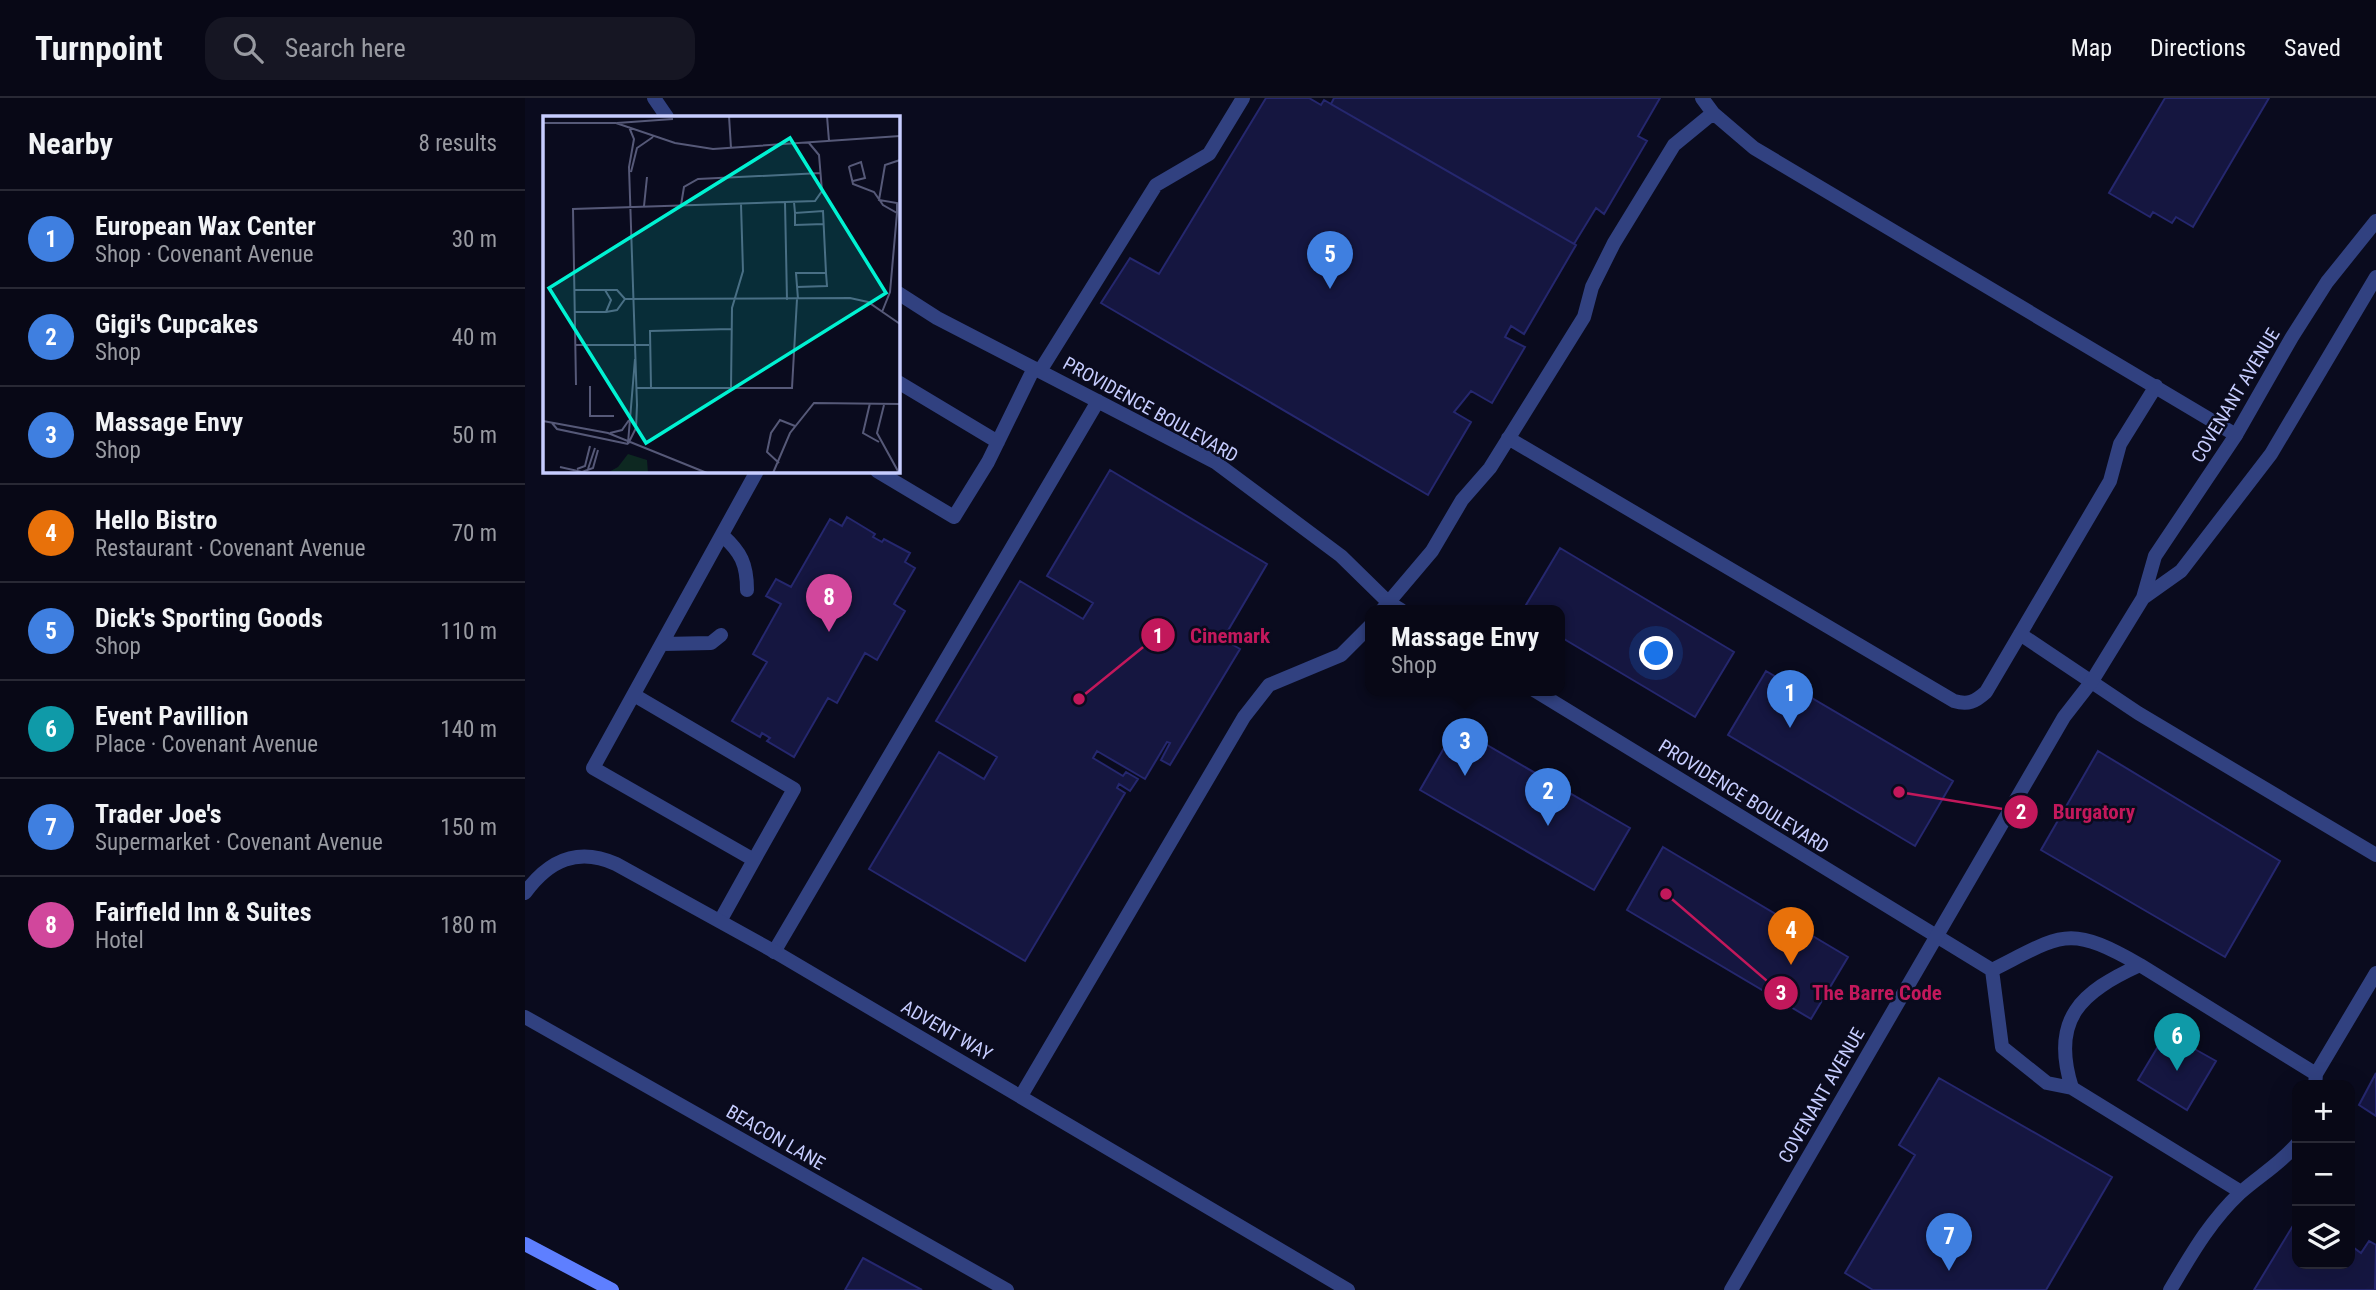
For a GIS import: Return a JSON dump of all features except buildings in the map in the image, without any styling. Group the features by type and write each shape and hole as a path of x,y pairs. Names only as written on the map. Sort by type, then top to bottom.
{"main road":[{"path":"525,1244 612,1290"}],"street":[{"path":"654,98 666,116"},
{"path":"879,472 954,517 1037,370 1156,185 1209,154 1243,98"},
{"path":"1702,98 1713,113 1754,148 2236,435"},
{"path":"1386,605 1432,551 1462,500 1490,468 1509,438 1584,317 1592,287 1615,243 1674,145 1713,113"},
{"name":"COVENANT AVENUE","path":"1731,1290 1934,936 2064,718 2092,681 2143,598 2155,556 2236,435 2327,282 2376,221"},
{"name":"COVENANT AVENUE","path":"2143,598 2181,571 2271,454 2376,277"},
{"name":"PROVIDENCE BOULEVARD","path":"899,294 937,318 1215,462 1341,556 1384,605"},
{"path":"2356,314 2376,295"},
{"path":"899,383 998,442"},
{"path":"1509,438 1954,701 1966,704 1976,701 1986,692 2110,481 2120,444 2156,386"},
{"path":"774,952 1098,401"},
{"path":"754,860 593,768 756,472"},
{"path":"722,535 738,549 747,569 747,590"},
{"path":"1021,1096 1244,717 1269,685 1341,655 1365,630"},
{"path":"663,644 712,642 721,635"},
{"path":"2020,635 2137,713 2376,855"},
{"path":"634,695 794,789 720,921"},
{"name":"PROVIDENCE BOULEVARD","path":"1544,696 1992,970"},
{"name":"ADVENT WAY","path":"525,893 544,870 562,859 582,855 600,856 774,952 1348,1290"},
{"path":"2241,1192 2072,1088 2047,1083 2002,1048 1992,970 2048,941 2072,938 2099,942 2140,965 2316,1079 2376,972"},
{"path":"2072,1088 2064,1055 2065,1031 2074,1013 2086,995 2103,981 2140,965"},
{"name":"BEACON LANE","path":"525,1017 1007,1290"},
{"path":"2170,1290 2209,1226 2241,1192 2280,1164 2292,1150"}],"place":[{"name":"Dick's Sporting Goods","path":"1330,289"},
{"name":"Fairfield Inn & Suites","path":"829,632"},
{"name":"Cinemark","path":"1079,699"},
{"name":"European Wax Center","path":"1790,728"},
{"name":"Massage Envy","path":"1465,776"},
{"name":"Burgatory","path":"1899,792"},
{"name":"Gigi's Cupcakes","path":"1548,826"},
{"name":"The Barre Code","path":"1666,894"},
{"name":"Hello Bistro","path":"1791,965"},
{"name":"Event Pavillion","path":"2177,1071"},
{"name":"Trader Joe's","path":"1949,1271"}]}
